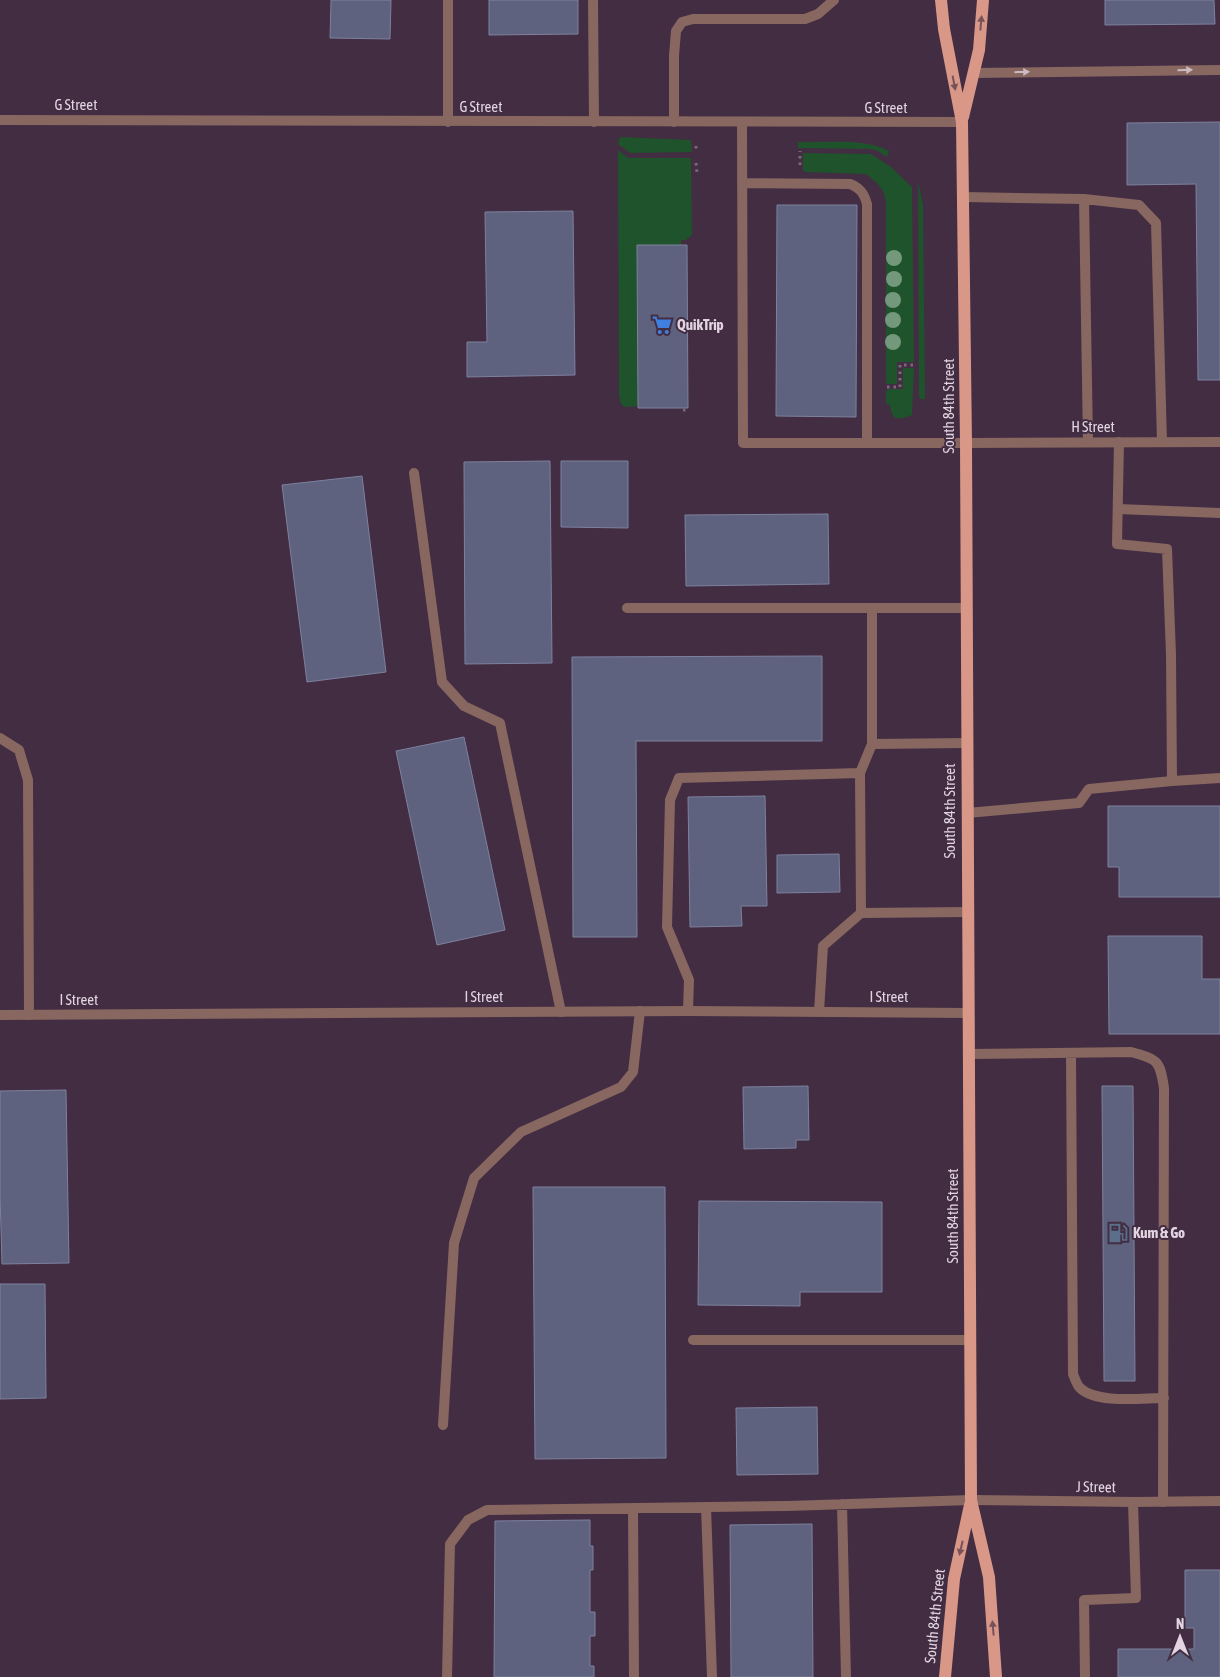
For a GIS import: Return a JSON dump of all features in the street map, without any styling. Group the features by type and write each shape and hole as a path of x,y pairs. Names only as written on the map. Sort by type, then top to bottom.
{"main road":[{"name":"South 84th Street","path":"942,0 944,29 962,122 966,443 966,743 972,1500 989,1577 996,1677"},
{"name":"South 84th Street","path":"962,122 979,50 983,0"},
{"name":"South 84th Street","path":"945,1677 954,1579 972,1500"}],"street":[{"path":"448,0 448,122"},
{"path":"593,0 594,122"},
{"path":"674,122 674,56 676,31 682,22 693,19 806,19 818,14 831,5 834,0"},
{"path":"974,72 1220,70"},
{"name":"G Street","path":"0,120 962,122"},
{"path":"742,122 742,183 850,184 859,187 865,195 867,204 867,443"},
{"name":"H Street","path":"742,183 743,443 1220,442"},
{"path":"963,197 1084,199 1139,205 1156,223 1162,442"},
{"path":"1084,199 1088,442"},
{"path":"1119,442 1118,544 1167,549 1171,656 1172,781"},
{"path":"414,473 442,682 464,706 500,723 561,1012"},
{"path":"1118,509 1220,513"},
{"path":"627,608 966,608"},
{"path":"861,914 860,773 872,744 872,608"},
{"path":"0,738 19,750 28,780 29,1015"},
{"path":"872,744 966,743"},
{"path":"688,1011 689,980 667,927 670,800 679,778 860,773"},
{"path":"967,813 1078,803 1090,789 1220,778"},
{"path":"819,1012 823,946 861,914 967,912"},
{"path":"443,1424 454,1243 474,1178 521,1132 621,1086 632,1072 640,1011"},
{"name":"I Street","path":"0,1015 640,1011 968,1013"},
{"path":"969,1054 1131,1052 1151,1058 1162,1068 1164,1088 1163,1502"},
{"path":"1071,1053 1073,1374 1079,1387 1091,1395 1108,1398 1164,1398"},
{"path":"693,1340 970,1340"},
{"name":"J Street","path":"448,1677 450,1544 468,1520 487,1510 706,1507 972,1500 1220,1501"},
{"path":"1085,1677 1084,1600 1136,1598 1134,1502"},
{"path":"842,1504 846,1677"},
{"path":"706,1507 712,1677"},
{"path":"633,1508 634,1677"}],"path":[{"path":"696,146 696,151"},
{"path":"800,151 800,171"},
{"path":"696,163 697,173"},
{"path":"886,387 900,387 900,365 916,365"}],"green space":[{"path":"620,137 691,140 692,152 630,153 618,144"},
{"path":"798,142 868,144 889,151 887,157 871,149 798,148"},
{"path":"618,150 628,158 691,158 692,235 686,240 681,240 681,245 637,245 638,406 625,407 621,404 619,396"},
{"path":"803,153 871,154 891,167 912,187 914,362 897,362 897,384 887,384 886,382 886,201 883,191 866,174 805,172 803,170"},
{"path":"918,182 923,205 925,399 920,399 919,397"},
{"path":"903,368 914,368 912,415 900,419 894,417 890,405 886,404 886,392 888,389 903,389"}],"building":[{"path":"331,0 391,0 390,39 330,38"},
{"path":"489,0 578,0 578,34 489,35"},
{"path":"1105,0 1214,0 1215,24 1105,25"},
{"path":"1220,122 1220,380 1198,380 1196,184 1127,185 1127,123"},
{"path":"777,205 857,205 856,417 776,416"},
{"path":"573,211 575,375 467,377 467,342 487,342 485,212"},
{"name":"QuikTrip","path":"637,245 687,245 688,408 638,408"},
{"path":"550,461 552,663 465,664 464,462"},
{"path":"561,461 628,461 628,528 561,527"},
{"path":"362,476 386,672 307,682 282,485"},
{"path":"828,514 829,584 686,586 685,515"},
{"path":"822,656 822,741 636,741 637,937 573,937 572,657"},
{"path":"464,737 505,930 437,945 396,751"},
{"path":"765,796 767,906 741,906 742,926 690,927 688,797"},
{"path":"1108,806 1220,806 1220,897 1119,897 1119,867 1108,867"},
{"path":"839,854 840,892 777,893 777,855"},
{"path":"1108,936 1202,936 1202,979 1220,979 1220,1034 1109,1034"},
{"path":"808,1086 809,1140 796,1140 796,1148 744,1149 743,1087"},
{"name":"Kum & Go","path":"1102,1086 1133,1086 1135,1381 1104,1381"},
{"path":"66,1090 69,1263 2,1264 0,1091"},
{"path":"533,1187 665,1187 666,1458 535,1459"},
{"path":"699,1201 882,1202 882,1292 800,1292 800,1306 698,1305"},
{"path":"0,1284 45,1284 46,1398 0,1399"},
{"path":"817,1407 818,1474 737,1475 736,1408"},
{"path":"590,1520 590,1546 593,1546 593,1570 590,1570 590,1612 595,1612 595,1636 590,1636 590,1666 594,1666 594,1677 494,1677 495,1521"},
{"path":"812,1524 813,1677 731,1677 730,1525"},
{"path":"1185,1570 1220,1570 1220,1677 1118,1677 1118,1649 1194,1649 1194,1628 1185,1628"}],"place":[{"name":"QuikTrip","path":"662,325"},
{"name":"Kum & Go","path":"1118,1233"}]}
